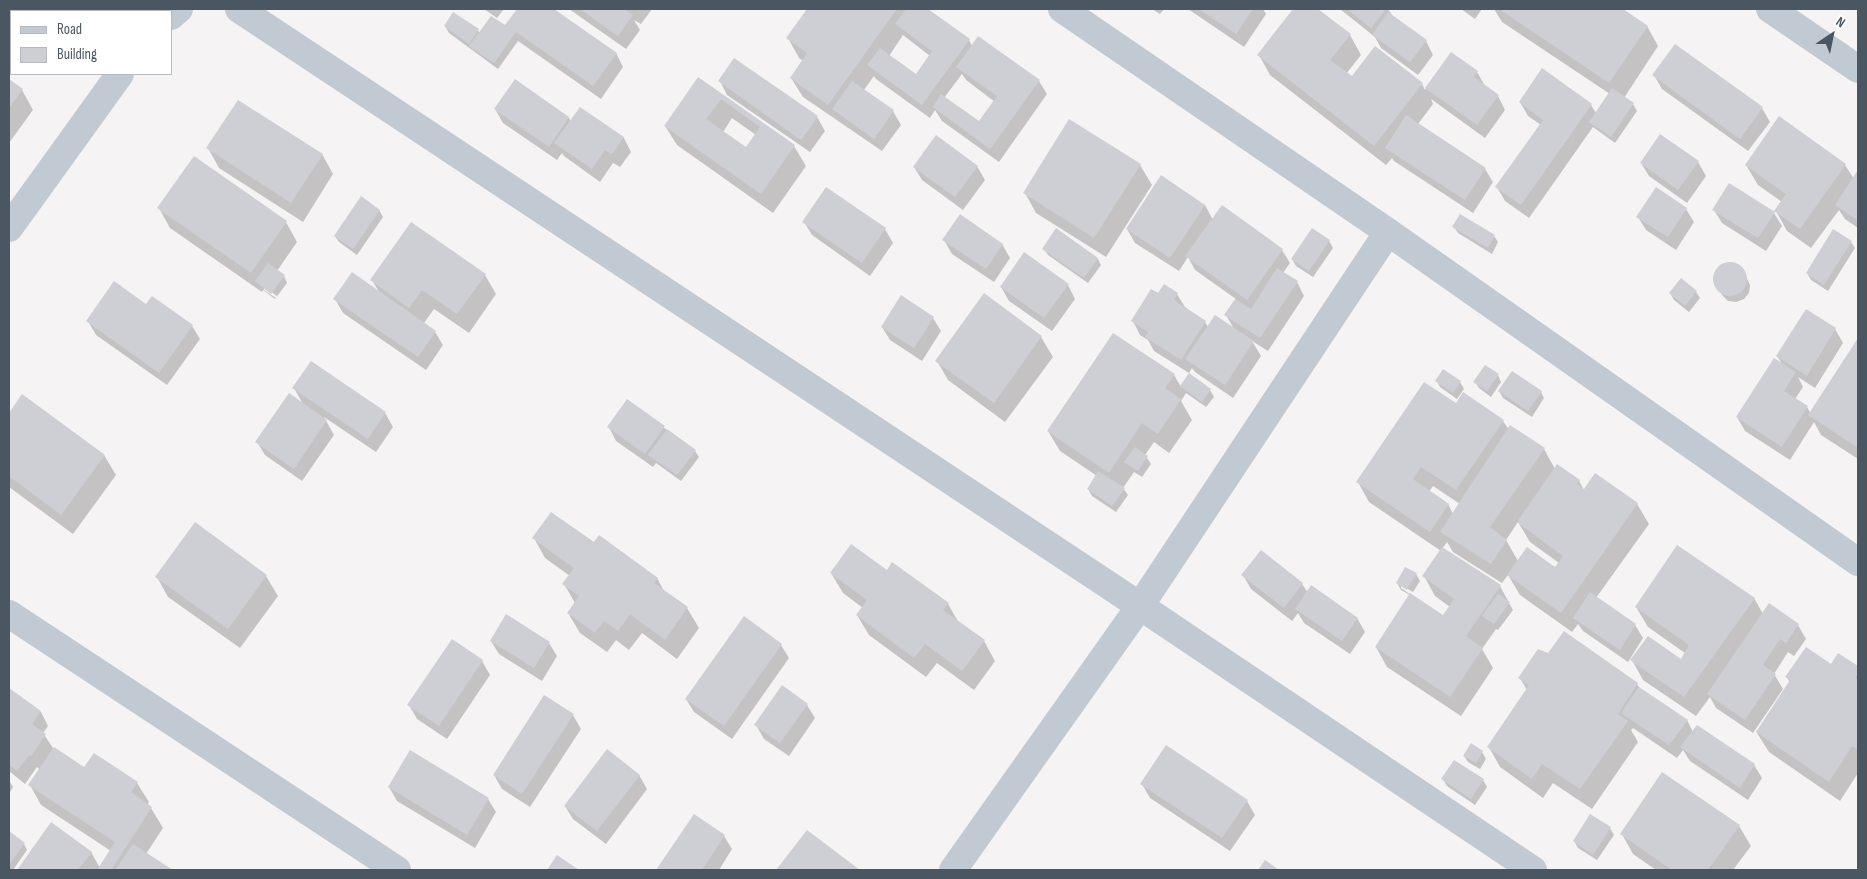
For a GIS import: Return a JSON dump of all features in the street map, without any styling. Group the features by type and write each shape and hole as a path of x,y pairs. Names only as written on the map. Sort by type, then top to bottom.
{"street":[{"path":"239,9 1140,606 1533,870"},
{"path":"1062,9 1388,232 1858,562"},
{"path":"1770,9 1858,69"},
{"path":"9,228 119,75"},
{"path":"953,870 1140,606 1388,232"},
{"path":"9,614 398,870"}],"building":[{"path":"517,9 554,9 617,53 593,86 516,32 494,63 469,46 491,16 505,25"},
{"path":"580,9 624,9 633,15 618,36"},
{"path":"807,9 897,9 828,105 790,78 807,53 786,38"},
{"path":"906,9 928,9 970,39 922,105 867,65 880,48 916,74 932,51 895,24"},
{"path":"1199,9 1253,9 1236,34"},
{"path":"1293,9 1318,9 1351,34 1330,60 1352,76 1375,46 1423,83 1374,146 1257,55"},
{"path":"1347,9 1386,9 1371,28"},
{"path":"1499,9 1623,9 1648,26 1609,83"},
{"path":"453,12 479,29 469,44 444,26"},
{"path":"1388,12 1427,40 1410,62 1372,35"},
{"path":"978,36 1040,80 990,149 933,107 941,94 979,121 997,96 956,67"},
{"path":"1675,44 1763,107 1740,139 1652,75"},
{"path":"1451,52 1478,71 1474,77 1499,95 1477,125 1425,88"},
{"path":"734,58 818,116 801,140 718,81"},
{"path":"1542,68 1592,104 1521,205 1495,187 1543,120 1519,102"},
{"path":"698,77 795,145 761,194 664,126","holes":["721,99 760,127 746,147 706,119"]},
{"path":"9,79 23,89 9,108"},
{"path":"515,79 569,117 549,147 494,109"},
{"path":"852,81 894,110 874,139 832,109"},
{"path":"1612,88 1634,103 1611,137 1589,122"},
{"path":"238,100 323,154 291,203 206,148"},
{"path":"580,107 624,137 612,154 605,150 592,169 554,143"},
{"path":"1406,115 1486,168 1465,200 1385,148"},
{"path":"1779,116 1846,164 1800,229 1774,211 1786,194 1745,165"},
{"path":"1069,119 1141,164 1094,238 1023,193"},
{"path":"1660,134 1699,161 1678,190 1640,163"},
{"path":"936,135 978,166 955,197 913,167"},
{"path":"194,156 287,221 251,273 157,208"},
{"path":"1858,170 1858,218 1857,220 1835,205"},
{"path":"1161,175 1205,205 1170,258 1126,229"},
{"path":"1729,183 1775,212 1758,238 1712,210"},
{"path":"826,187 886,228 862,263 802,222"},
{"path":"1656,187 1687,208 1668,237 1636,217"},
{"path":"361,196 380,210 353,249 334,236"},
{"path":"1222,205 1283,249 1247,300 1185,256"},
{"path":"960,214 1003,244 986,269 942,240"},
{"path":"1460,214 1495,235 1488,248 1452,227"},
{"path":"411,222 486,274 457,314 422,290 409,308 370,280"},
{"path":"1056,228 1098,258 1084,278 1042,249"},
{"path":"1312,228 1330,240 1309,271 1291,259"},
{"path":"1833,229 1852,241 1824,285 1806,273"},
{"path":"1024,252 1069,284 1044,318 1000,287"},
{"path":"1730,262 1742,267 1747,279 1742,291 1730,296 1718,291 1713,279 1718,267"},
{"path":"268,263 285,275 271,294 255,281"},
{"path":"1277,268 1298,281 1260,338 1224,315 1235,299 1251,309"},
{"path":"352,272 436,331 418,357 333,299"},
{"path":"1681,278 1697,291 1685,306 1669,293"},
{"path":"114,281 146,304 152,296 193,325 159,373 86,321"},
{"path":"1164,284 1178,293 1174,300 1206,321 1181,360 1145,337 1148,332 1131,321 1151,289 1158,293"},
{"path":"984,293 1042,336 994,403 935,361"},
{"path":"901,295 934,317 914,348 881,327"},
{"path":"1806,309 1836,328 1807,376 1776,356"},
{"path":"1215,315 1254,341 1225,385 1185,359"},
{"path":"1113,333 1175,374 1165,388 1181,399 1158,434 1142,423 1109,473 1047,431"},
{"path":"1858,338 1858,448 1808,415"},
{"path":"1774,358 1796,372 1784,391 1808,406 1782,447 1736,417"},
{"path":"311,361 386,412 368,439 292,388"},
{"path":"1485,365 1499,374 1487,391 1473,382"},
{"path":"1443,369 1461,381 1453,393 1435,381"},
{"path":"1512,371 1542,391 1528,411 1498,391"},
{"path":"1189,373 1211,389 1202,402 1180,386"},
{"path":"1424,382 1456,403 1463,392 1504,420 1456,490 1421,467 1413,479 1449,504 1430,532 1356,482"},
{"path":"289,393 327,420 294,469 255,442"},
{"path":"22,394 105,455 61,515 9,476 9,413"},
{"path":"627,399 665,426 645,454 607,427"},
{"path":"1510,425 1545,448 1490,527 1507,540 1491,564 1440,532"},
{"path":"667,429 696,450 677,475 648,455"},
{"path":"1135,447 1148,456 1138,471 1124,462"},
{"path":"1557,464 1580,480 1577,484 1584,489 1595,473 1638,503 1561,613 1507,575 1527,547 1555,567 1563,556 1517,522"},
{"path":"1098,471 1125,488 1112,506 1087,489"},
{"path":"551,512 594,542 599,535 658,578 654,583 688,607 665,640 630,614 618,631 604,621 595,633 567,613 579,596 562,584 574,568 532,538"},
{"path":"195,522 267,575 228,629 155,577"},
{"path":"851,544 887,570 892,562 949,603 943,610 985,640 962,671 925,644 914,658 856,615 867,600 830,573"},
{"path":"1677,545 1755,598 1684,697 1630,660 1648,636 1681,659 1689,645 1635,607"},
{"path":"1442,547 1501,585 1466,636 1483,648 1450,697 1375,647 1410,593 1443,615 1454,599 1422,576"},
{"path":"1261,550 1303,583 1284,608 1241,575"},
{"path":"1405,567 1417,573 1407,590 1396,583"},
{"path":"1311,585 1358,618 1342,641 1295,609"},
{"path":"1590,592 1636,624 1620,650 1573,618"},
{"path":"1498,594 1510,602 1494,624 1482,616"},
{"path":"1769,603 1799,624 1786,643 1780,639 1763,665 1776,674 1745,720 1707,694"},
{"path":"506,614 550,642 534,668 490,641"},
{"path":"744,616 782,644 724,726 685,699"},
{"path":"1564,631 1638,683 1618,714 1628,721 1580,789 1542,764 1532,779 1487,747 1529,685 1518,678 1538,649 1548,653"},
{"path":"452,639 483,660 439,726 407,705"},
{"path":"1806,647 1831,664 1838,653 1858,666 1858,674 1855,678 1858,680 1858,748 1852,746 1829,782 1756,732 1790,680 1785,677"},
{"path":"782,685 808,704 780,743 754,725"},
{"path":"1639,687 1688,720 1669,745 1621,713"},
{"path":"9,688 41,711 32,724 46,734 31,756 29,755 17,771 9,764"},
{"path":"544,695 574,714 522,794 493,775"},
{"path":"1697,725 1755,764 1740,788 1680,747"},
{"path":"1471,743 1483,751 1476,763 1463,756"},
{"path":"1166,745 1248,800 1222,838 1140,784"},
{"path":"54,747 84,767 94,753 138,782 131,792 152,807 111,870 97,870 115,842 28,785"},
{"path":"607,749 640,775 597,831 564,806"},
{"path":"410,750 489,798 467,835 388,787"},
{"path":"1454,760 1484,779 1471,799 1441,779"},
{"path":"1662,772 1740,825 1708,870 1672,870 1620,834"},
{"path":"694,814 725,835 702,870 656,870"},
{"path":"1590,814 1611,827 1593,855 1573,841"},
{"path":"51,822 92,852 78,870 17,870"},
{"path":"807,830 860,870 776,870"},
{"path":"9,831 25,843 9,865"},
{"path":"133,844 173,870 115,870"},
{"path":"557,855 579,870 547,870"},
{"path":"1265,860 1279,870 1258,870"}]}
